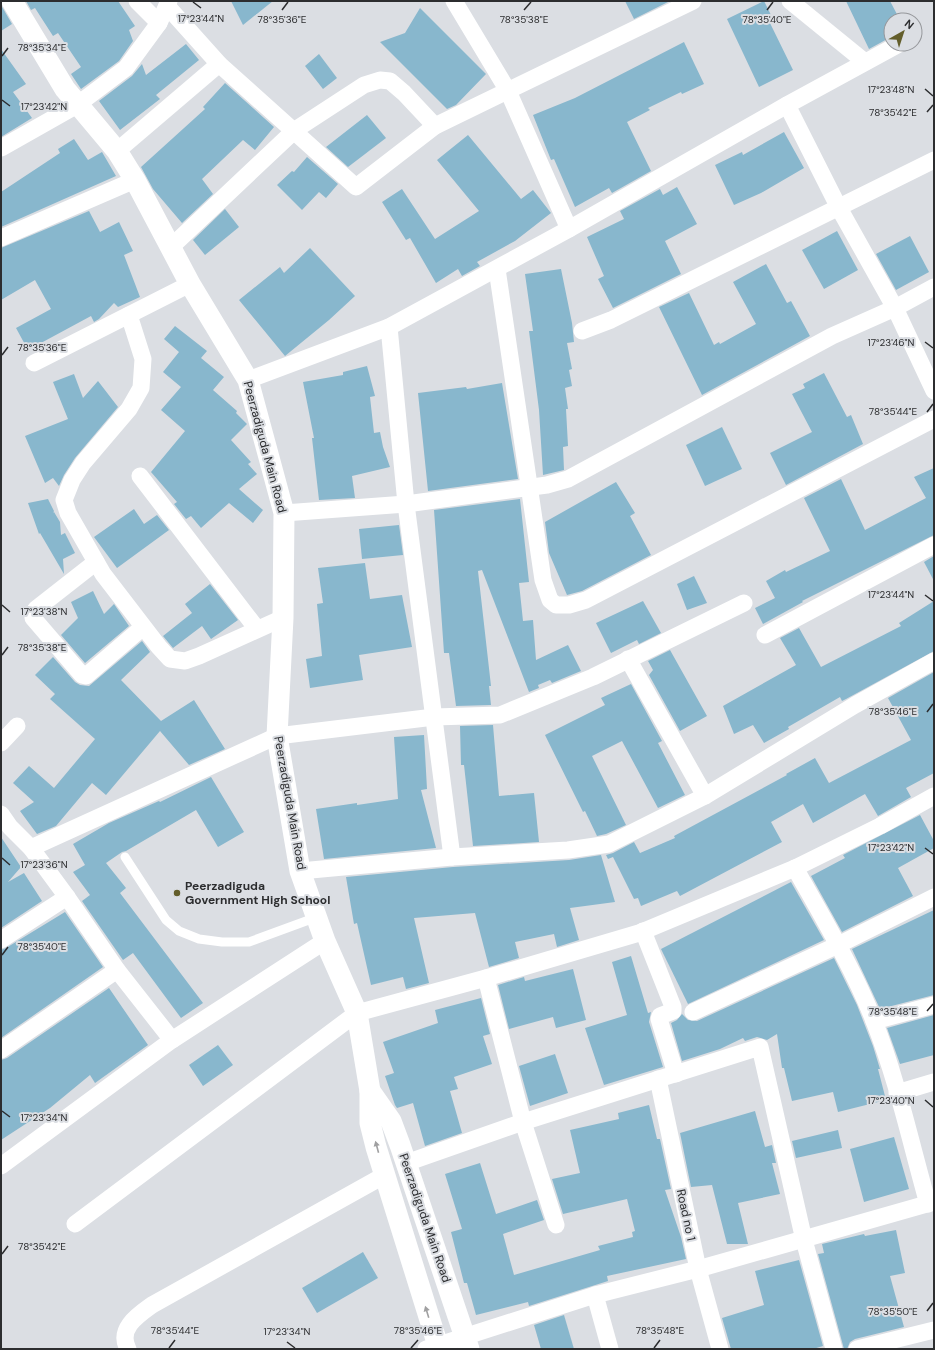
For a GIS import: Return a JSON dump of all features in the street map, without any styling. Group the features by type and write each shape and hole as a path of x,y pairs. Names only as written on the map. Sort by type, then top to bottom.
{"street":[{"name":"Peerzadiguda Main Road","path":"12,1 65,89 117,151 190,284 248,380 284,513 283,618 277,736 300,871 324,941 357,1013 370,1091 370,1123 434,1348"},
{"path":"137,1 159,24"},
{"path":"454,1 508,91 570,229"},
{"path":"1,148 77,105 126,68 159,24 168,4 219,64 356,187 435,126 693,1"},
{"path":"790,1 865,62"},
{"path":"248,380 389,327 570,229 787,105 884,52"},
{"path":"117,151 219,64"},
{"path":"171,247 294,130 364,84 380,80 390,81 435,126"},
{"path":"787,105 839,208 895,308 934,391"},
{"path":"582,331 611,320 934,160"},
{"path":"1,238 134,180"},
{"path":"497,269 543,580 550,600 556,605 569,605 586,600 934,418"},
{"path":"34,363 190,284"},
{"path":"284,513 406,504 529,486 547,485 568,479 832,336 895,308 934,287"},
{"path":"129,314 143,359 141,388 129,409 83,463 72,480 64,500 68,514 96,562 143,627 170,658 185,661 283,618"},
{"path":"389,327 406,504 452,857"},
{"path":"140,476 257,629"},
{"path":"765,635 934,545"},
{"path":"96,562 36,609 33,613 33,618 82,675 86,676 143,627"},
{"path":"31,848 277,736 434,717 500,715 593,677 744,603"},
{"path":"628,660 705,796"},
{"path":"300,871 452,857 568,850 609,844 705,796 855,705 934,662"},
{"path":"1,743 17,726"},
{"path":"75,1224 357,1013 486,978 643,931 794,868 880,826 934,796"},
{"path":"4,825 31,848 117,970 172,1040"},
{"path":"434,1348 467,1342 595,1295 804,1240 931,1203 874,1021 838,945 794,868"},
{"path":"1,940 67,897"},
{"path":"693,1012 838,945 934,897"},
{"path":"643,931 673,1007 673,1011 660,1016 659,1019 676,1074"},
{"path":"1,1166 172,1040 324,941"},
{"path":"1,1050 117,970"},
{"path":"486,978 523,1122 556,1226"},
{"path":"874,1021 934,1005"},
{"path":"406,1163 523,1122 760,1047 804,1240 834,1349"},
{"name":"Road no 1","path":"658,1079 698,1269 720,1349"},
{"path":"897,1093 934,1082"},
{"name":"Peerzadiguda Main Road","path":"370,1091 391,1121 467,1342"},
{"path":"128,1349 125,1337 128,1327 136,1316 152,1305 385,1175"},
{"path":"595,1295 610,1349"},
{"path":"857,1349 934,1330"}],"lane":[{"path":"126,857 166,920 179,931 199,939 222,942 249,942 317,917"}],"building":[{"path":"26,1 118,1 135,26 129,30 133,41 119,61 81,89 71,74 81,67 58,33 53,36 35,8 31,10"},
{"path":"231,1 273,1 243,25"},
{"path":"625,1 670,1 634,19"},
{"path":"764,1 773,19 769,21 793,70 759,87 727,19"},
{"path":"846,1 890,1 896,12 883,12 883,41 869,49"},
{"path":"1,5 12,24 1,31"},
{"path":"420,8 486,74 456,105 447,109 380,42 405,33"},
{"path":"684,42 704,84 682,94 681,92 648,108 650,110 627,122 651,171 612,193 609,188 575,207 554,159 551,160 533,115 575,98"},
{"path":"186,44 199,60 156,95 160,99 120,130 99,101 132,76 142,64 146,75"},
{"path":"1,49 26,84 13,92 32,118 1,137"},
{"path":"319,54 337,78 323,89 305,66"},
{"path":"225,83 274,127 255,150 243,140 202,179 213,194 182,223 153,189 141,167 205,109 203,107"},
{"path":"367,115 386,138 348,167 326,147"},
{"path":"784,132 804,168 761,193 734,205 715,165 742,152 743,155"},
{"path":"468,135 521,199 533,190 551,213 515,241 477,262 480,266 462,276 458,269 436,283 410,238 406,240 382,202 402,189 435,239 479,211 437,160"},
{"path":"74,139 88,160 102,152 116,176 1,227 1,192 60,153 58,149"},
{"path":"307,157 338,184 326,198 319,192 302,210 277,185 292,171 294,172"},
{"path":"677,187 697,224 665,241 681,274 613,308 598,279 604,276 587,237 624,219 620,211 660,189 663,195"},
{"path":"225,209 239,227 205,255 193,240"},
{"path":"89,211 100,232 119,222 133,251 124,255 140,297 118,307 114,303 99,319 94,322 91,316 28,350 16,328 51,309 35,280 1,300 1,248"},
{"path":"837,231 858,270 824,289 802,250"},
{"path":"910,236 929,272 896,290 876,254"},
{"path":"310,248 355,296 329,320 285,356 239,300 280,267 284,273"},
{"path":"766,264 787,303 791,301 810,336 702,395 659,307 689,293 714,345 719,342 720,344 756,324 733,282"},
{"path":"561,269 572,323 574,342 567,343 572,369 569,370 572,386 565,388 568,409 566,409 568,446 563,447 564,470 543,475 539,410 529,331 533,331 525,274"},
{"path":"175,326 207,351 201,358 224,377 213,390 237,411 236,413 247,424 231,440 251,462 248,464 257,474 239,489 263,510 253,523 229,503 201,528 191,516 186,519 174,504 177,502 151,472 185,431 161,410 181,387 163,372 179,352 164,339"},
{"path":"367,366 375,396 370,397 374,433 380,432 383,447 390,467 352,476 355,498 319,500 312,438 314,438 303,382 343,375 343,372"},
{"path":"824,373 847,417 851,415 863,444 786,485 770,453 812,432 792,394 805,388 803,384"},
{"path":"74,374 83,398 98,381 118,407 75,458 59,486 53,478 45,483 25,436 68,419 53,382"},
{"path":"502,383 518,479 428,491 418,393 466,387 467,389"},
{"path":"722,427 742,469 705,486 686,445"},
{"path":"934,468 934,535 802,601 803,602 763,624 755,608 775,598 766,581 785,570 786,572 830,551 804,498 841,479 865,530 926,498 914,477"},
{"path":"616,482 635,513 630,516 651,555 582,591 567,595 549,553 545,522"},
{"path":"48,499 54,511 53,513 54,512 60,522 61,535 65,533 75,553 63,559 64,574 40,533 39,534 28,503"},
{"path":"520,499 529,582 519,583 523,621 533,620 536,660 568,645 581,671 552,683 550,680 538,685 539,688 529,692 482,570 478,571 491,686 489,686 491,705 456,706 449,653 444,653 434,510"},
{"path":"134,509 144,524 157,515 169,530 117,568 94,537"},
{"path":"399,525 403,555 362,559 359,529"},
{"path":"934,556 934,581 924,562"},
{"path":"365,563 370,599 402,595 412,647 359,655 363,680 310,688 306,659 322,656 317,604 323,603 318,568"},
{"path":"694,576 707,603 687,610 677,584"},
{"path":"210,584 238,620 211,639 202,626 173,648 163,636 192,613 185,604"},
{"path":"93,591 104,614 114,604 129,626 85,663 61,635 78,618 71,602"},
{"path":"643,601 661,633 639,644 637,640 611,653 596,623"},
{"path":"934,601 934,651 842,701 840,697 788,727 789,729 764,743 753,725 734,734 723,706 796,665 780,638 799,628 821,667 901,626 899,623"},
{"path":"142,641 150,652 121,680 161,721 194,700 225,749 189,765 160,731 106,795 92,783 56,826 37,834 20,811 34,802 13,783 29,766 54,788 95,739 50,699 55,694 35,675 53,657 75,682 80,685 89,686"},
{"path":"670,650 707,716 680,731 649,675 653,670 648,661"},
{"path":"934,672 934,773 906,788 911,797 878,816 865,794 813,823 803,804 771,822 782,842 680,896 677,891 641,906 638,898 634,899 613,857 608,859 606,855 634,842 640,853 675,838 674,836 787,775 786,774 815,758 829,783 911,740 888,698"},
{"path":"631,684 662,741 658,743 685,795 658,808 622,741 592,756 626,825 606,834 597,836 585,811 583,812 545,735 605,705 601,698"},
{"path":"493,725 499,796 534,793 539,842 473,846 464,765 461,765 460,726"},
{"path":"424,735 427,789 421,790 436,848 324,859 316,809 398,799 394,737"},
{"path":"211,777 244,832 218,847 196,810 122,852 106,863 126,888 120,893 203,1003 181,1018 133,953 123,960 82,901 90,895 73,872 85,865 73,844 109,823 159,801 160,802"},
{"path":"920,815 934,841 934,848 898,868 913,896 842,932 811,876 845,858 843,855"},
{"path":"1,837 21,867 8,882 24,873 42,901 1,928"},
{"path":"601,855 615,902 570,908 579,940 557,947 554,934 515,942 519,958 489,967 475,913 414,918 429,983 406,989 403,977 371,985 357,923 354,924 346,877 453,867 569,860"},
{"path":"791,882 824,940 688,1004 661,949"},
{"path":"934,910 934,995 880,1009 852,949"},
{"path":"65,912 103,967 1,1038 1,950"},
{"path":"631,956 648,1013 651,1012 649,1022 663,1067 604,1085 585,1028 627,1015 612,962"},
{"path":"834,958 857,1005 873,1046 880,1069 878,1069 886,1100 838,1112 833,1092 792,1101 784,1068 782,1068 777,1034 767,1040 757,1037 745,1041 743,1038 720,1049 682,1061 671,1023 677,1020 682,1014 688,1020 697,1021"},
{"path":"573,969 586,1020 556,1028 553,1017 509,1029 498,985 524,977 525,981"},
{"path":"109,988 148,1045 95,1083 90,1075 50,1108 1,1140 1,1060 7,1058"},
{"path":"481,998 490,1034 483,1036 492,1064 454,1077 458,1089 450,1091 462,1133 425,1146 413,1103 397,1108 395,1105 385,1076 394,1073 383,1042 438,1023 435,1010"},
{"path":"934,1015 934,1055 900,1064 887,1028"},
{"path":"218,1045 233,1065 203,1086 189,1065"},
{"path":"555,1054 568,1093 530,1106 519,1066"},
{"path":"649,1105 657,1139 660,1139 671,1189 665,1190 681,1237 686,1259 607,1276 608,1281 529,1306 528,1302 476,1315 467,1283 464,1283 451,1232 462,1229 445,1174 480,1163 496,1214 537,1200 544,1220 503,1234 514,1275 600,1250 598,1246 633,1237 632,1232 635,1231 627,1199 563,1214 552,1179 580,1173 570,1130 619,1119 618,1113"},
{"path":"755,1111 765,1147 772,1145 776,1163 772,1163 780,1194 738,1203 748,1244 727,1244 712,1185 691,1187 680,1133"},
{"path":"838,1130 842,1148 796,1158 792,1141"},
{"path":"894,1137 909,1189 864,1202 850,1149"},
{"path":"896,1230 905,1273 890,1276 904,1327 855,1339 850,1342 847,1349 844,1349 818,1254 824,1253 822,1244 864,1234 865,1236"},
{"path":"363,1252 378,1278 317,1313 302,1288"},
{"path":"799,1260 823,1346 813,1349 731,1349 722,1318 764,1305 755,1271"},
{"path":"564,1315 574,1349 541,1349 534,1325"}],"place":[{"name":"Peerzadiguda Government High School","path":"177,893"}]}
